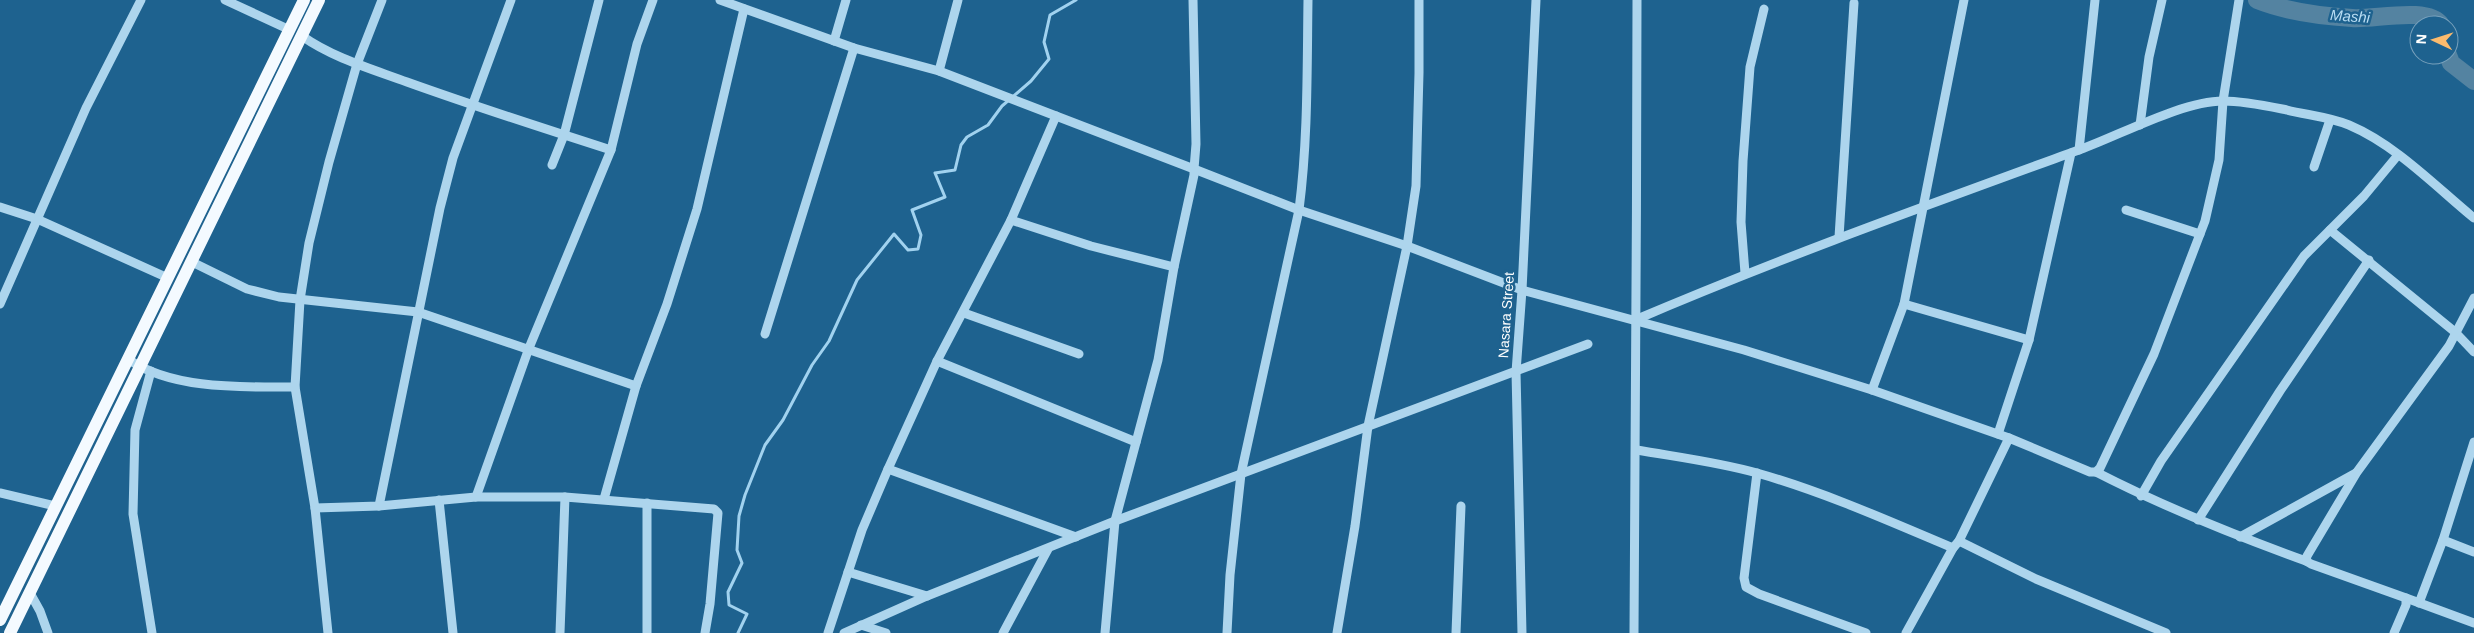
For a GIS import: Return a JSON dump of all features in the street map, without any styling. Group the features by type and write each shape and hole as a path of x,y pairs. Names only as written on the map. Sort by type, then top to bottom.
{"main road":[{"path":"0,620 304,0"},
{"path":"10,633 145,369 192,262 319,0"}],"street":[{"path":"0,304 86,108 141,0"},
{"path":"225,0 290,30"},
{"path":"328,633 315,508 295,387 300,300 309,243 328,162 357,64 382,0"},
{"path":"379,506 440,208 453,158 512,0"},
{"path":"552,165 564,135 599,0"},
{"path":"476,497 529,348 611,150 637,44 653,0"},
{"path":"720,0 854,48 939,71 1299,210 1407,246 1522,290 1744,350 1872,390 1998,434 2096,472 2141,496 2240,537 2474,623"},
{"path":"834,41 846,0"},
{"path":"939,71 958,0"},
{"path":"1105,633 1115,521 1158,360 1174,267 1194,175 1196,144 1193,0"},
{"path":"1227,633 1230,575 1241,474 1299,210 1306,129 1308,0"},
{"path":"1337,633 1355,526 1368,426 1407,246 1416,186 1420,73 1419,0"},
{"name":"Nasara Street","path":"1522,633 1516,372 1522,290 1536,0"},
{"path":"1634,633 1637,450 1635,320 1637,0"},
{"path":"1872,390 1904,304 1964,0"},
{"path":"1998,434 2029,340 2075,152 2095,0"},
{"path":"2140,125 2149,57 2162,0"},
{"path":"2096,472 2154,354 2200,234 2219,160 2223,100 2239,0"},
{"path":"1840,237 1854,3"},
{"path":"604,499 636,386 667,304 697,209 744,9"},
{"path":"1744,273 1741,222 1743,161 1750,67 1764,9"},
{"path":"302,36 314,45 357,64 472,105 611,150"},
{"path":"765,334 854,48"},
{"path":"1635,320 1744,273 1840,237 2075,152 2140,125 2196,105 2223,100 2269,107 2348,125 2373,138 2398,155 2474,218"},
{"path":"828,633 862,530 888,469 937,361 1011,220 1056,116"},
{"path":"2314,167 2330,120"},
{"path":"2141,496 2161,461 2300,263 2364,196 2398,155"},
{"path":"0,207 37,219 168,278"},
{"path":"2126,210 2200,234"},
{"path":"1011,220 1090,246 1174,267"},
{"path":"2330,230 2455,332 2474,352"},
{"path":"2198,520 2280,391 2369,260"},
{"path":"192,262 247,289 279,297 418,312 529,348 636,386"},
{"path":"2306,561 2307,556 2357,472 2444,354 2474,298"},
{"path":"1904,304 2029,340"},
{"path":"964,312 1079,354"},
{"path":"844,633 927,596 1115,521 1588,344"},
{"path":"128,359 145,369 214,386 295,387"},
{"path":"937,361 1136,442"},
{"path":"145,369 135,430 133,514 152,633"},
{"path":"1906,633 1956,544 2009,438"},
{"path":"2420,603 2443,540 2474,442"},
{"path":"1637,450 1757,473 1850,504 1956,544 2166,633"},
{"path":"888,469 1076,537"},
{"path":"2240,537 2357,472"},
{"path":"1757,473 1744,578 1746,587 1759,594 1866,633"},
{"path":"0,493 55,506"},
{"path":"315,508 379,506 476,497 565,497 714,509 718,513 710,604 705,633"},
{"path":"560,633 565,497"},
{"path":"439,500 453,633"},
{"path":"647,633 648,503"},
{"path":"1456,633 1461,506"},
{"path":"2443,540 2474,552"},
{"path":"1003,633 1048,549"},
{"path":"848,572 927,596"},
{"path":"30,594 40,611 48,633"},
{"path":"2394,633 2406,605 2406,598"},
{"path":"861,625 886,633"}],"waterway":[{"path":"738,633 747,614 729,605 728,592 742,563 737,550 739,516 745,495 765,445 783,420 812,365 829,341 857,280 894,234 908,250 918,249 921,235 912,210 945,197 935,173 955,170 961,145 967,137 988,125 1002,106 1031,81 1049,59 1044,42 1050,15 1076,0"},
{"name":"Mashi","path":"2257,0 2280,8 2316,15 2361,18 2409,15"},
{"name":"Mashi","path":"2454,65 2474,81"}]}
